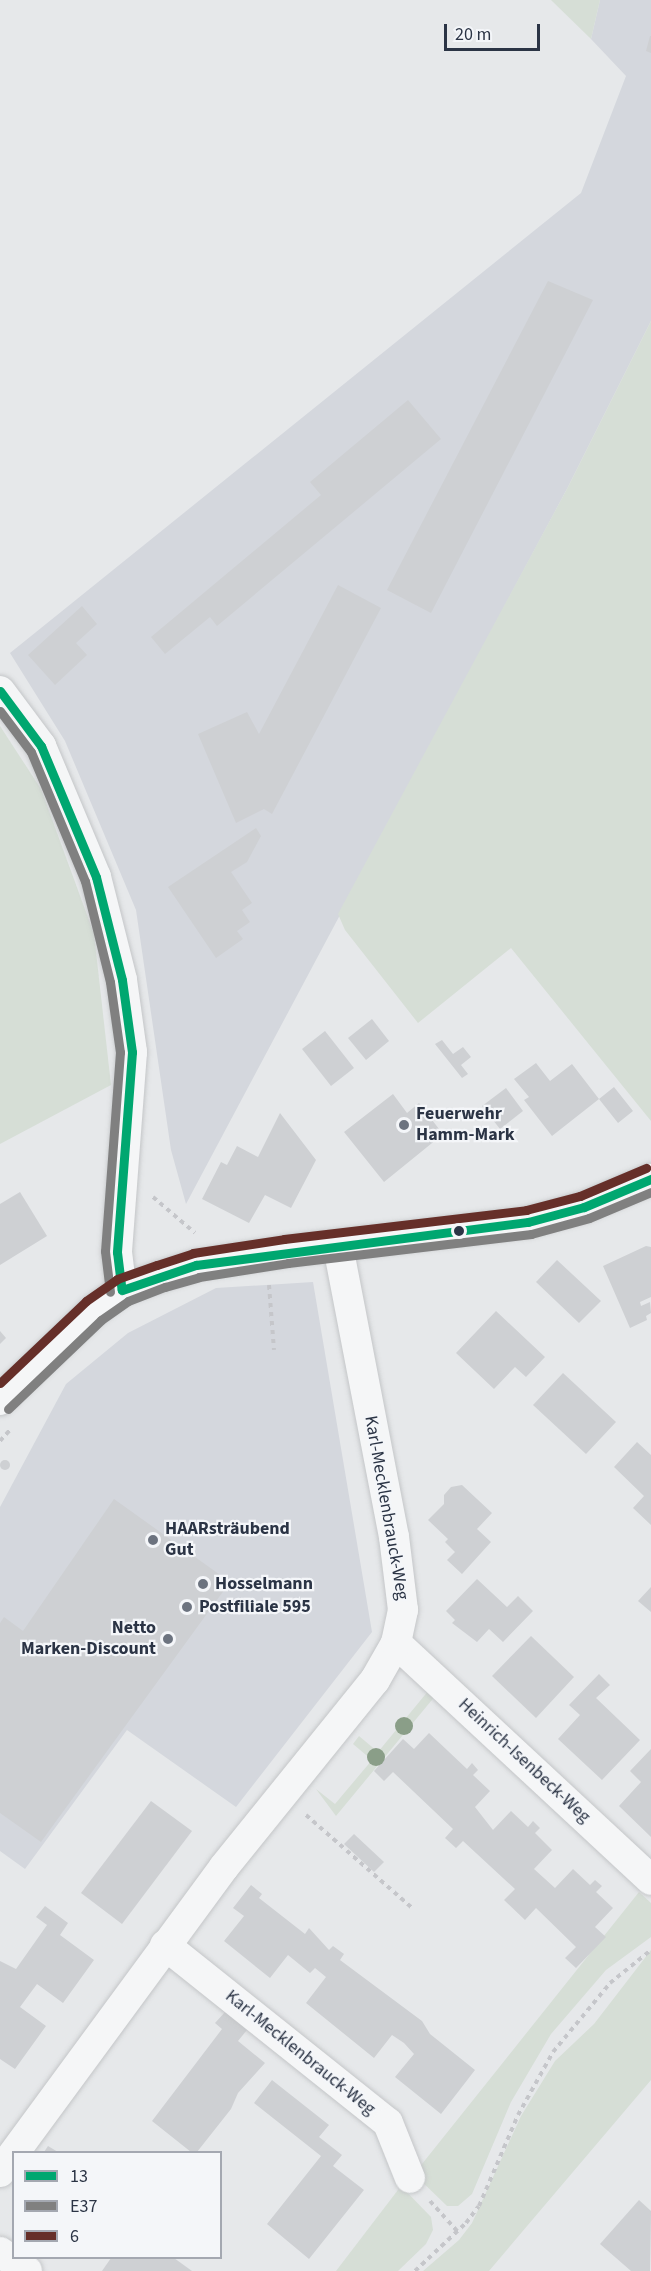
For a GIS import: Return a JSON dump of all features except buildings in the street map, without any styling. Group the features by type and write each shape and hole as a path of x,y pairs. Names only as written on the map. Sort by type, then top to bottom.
{"street":[{"path":"0,691 41,746 96,877 111,929 132,1052 117,1252 122,1290"},
{"path":"0,1400 60,1340 122,1290 196,1265 528,1222 584,1207 651,1179"},
{"name":"Karl-Mecklenbrauck-Weg","path":"15,2151 165,1945 375,1680 396,1643 403,1610 394,1537 338,1246"},
{"name":"Heinrich-Isenbeck-Weg","path":"396,1643 651,1880"},
{"name":"Karl-Mecklenbrauck-Weg","path":"165,1945 388,2123 410,2178"},
{"name":"Karl-Mecklenbrauck-Weg","path":"0,2172 12,2155"},
{"path":"0,2252 27,2271"}],"path":[{"path":"124,1172 200,1237"},
{"path":"269,1283 274,1350"},
{"path":"0,1441 15,1425"},
{"path":"283,1795 411,1907"},
{"path":"415,2271 458,2232 479,2206 518,2115 553,2052 610,1983 651,1950"},
{"path":"410,2178 458,2232"}],"shaded area":[{"path":"551,0 600,0 591,39"},
{"path":"600,0 651,0 651,321 568,487 186,1204 171,1150 136,910 65,741 10,653 581,193 626,76 591,39"},
{"path":"651,321 651,1121 511,948 418,1023 345,930 338,914 568,487"},
{"path":"0,726 41,789 94,934 111,1085 0,1144"},
{"path":"313,1282 372,1632 236,1807 127,1730 25,1869 0,1851 0,1507 66,1384 128,1333 216,1288"},
{"path":"429,1690 436,1695 336,1816 316,1789 335,1804 372,1760 353,1744 359,1736 378,1752"},
{"path":"639,1892 651,1903 651,1937 606,1970 551,2034 511,2102 472,2194 458,2206 447,2206 414,2174"},
{"path":"651,1950 651,2080 489,2271 423,2271 459,2240 472,2223 521,2116 555,2061 594,2024"},
{"path":"401,2186 431,2217 433,2230 426,2244 398,2271 336,2271"}],"transit line":[{"name":"13","path":"0,691 41,746 96,877 122,980 132,1052 117,1252 122,1290"},
{"name":"E37","path":"0,711 31,752 85,881 110,982 120,1052 105,1251 110,1292"},
{"name":"6","path":"0,1383 86,1301 117,1279 193,1253 284,1239 526,1210 580,1196 646,1168"},
{"name":"13","path":"122,1290 196,1265 528,1222 584,1207 651,1179"},
{"name":"E37","path":"8,1409 101,1320 128,1301 165,1287 199,1277 288,1263 531,1234 589,1218 651,1192"}],"place":[{"name":"Feuerwehr Hamm-Mark","path":"404,1125"},
{"name":"HAARsträubend Gut","path":"153,1540"},
{"name":"Hosselmann","path":"203,1584"},
{"name":"Postfiliale 595","path":"187,1607"},
{"name":"Netto Marken-Discount","path":"168,1639"}]}
